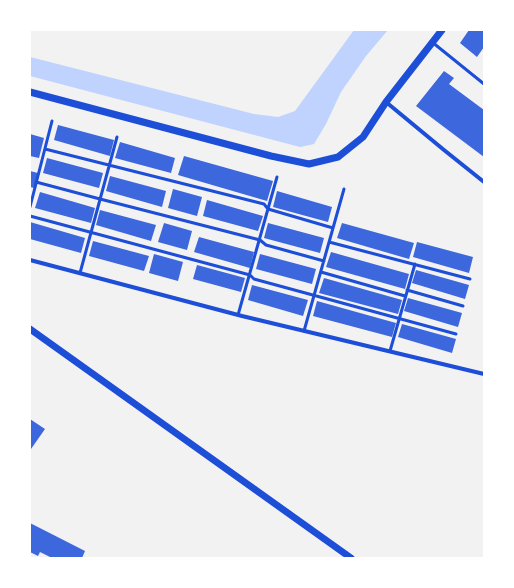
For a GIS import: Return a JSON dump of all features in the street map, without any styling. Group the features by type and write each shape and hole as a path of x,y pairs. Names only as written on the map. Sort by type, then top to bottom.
{"street":[{"path":"30,92 271,156 309,164 338,157 363,137 386,102 442,30"},
{"path":"386,102 484,182"},
{"path":"30,260 238,315 484,374"},
{"path":"30,329 351,558"}],"lane":[{"path":"432,42 484,84"},
{"path":"30,207 52,121"},
{"path":"80,273 117,137"},
{"path":"45,149 264,204 268,209 333,228"},
{"path":"238,315 277,177"},
{"path":"36,182 260,240 266,245 324,261"},
{"path":"304,331 344,189"},
{"path":"30,216 250,274 254,279 456,334"},
{"path":"329,242 470,279"},
{"path":"390,351 415,264"},
{"path":"321,272 405,296"},
{"path":"407,290 463,306"}],"water":[{"path":"354,30 388,30 366,56 341,92 326,124 314,144 300,147 30,76 30,57 254,114 278,117 295,111"}],"building":[{"path":"469,30 484,30 484,47 477,57 460,43"},
{"path":"444,71 454,78 449,84 484,110 484,157 416,106"},
{"path":"58,125 114,140 110,156 54,140"},
{"path":"30,134 44,138 39,158 30,156"},
{"path":"120,142 175,158 171,173 115,158"},
{"path":"184,156 273,181 267,201 178,175"},
{"path":"47,158 103,173 99,188 43,173"},
{"path":"30,171 38,173 34,188 30,187"},
{"path":"110,176 166,191 162,207 106,191"},
{"path":"173,189 202,197 197,216 168,208"},
{"path":"277,191 332,207 328,222 273,207"},
{"path":"40,192 95,208 91,223 35,208"},
{"path":"207,200 263,216 258,231 203,216"},
{"path":"100,210 156,225 151,241 96,225"},
{"path":"30,222 85,238 81,253 30,239"},
{"path":"164,223 192,231 187,250 158,242"},
{"path":"268,223 324,238 320,253 264,238"},
{"path":"342,223 414,243 409,259 337,238"},
{"path":"199,237 254,252 250,268 194,252"},
{"path":"93,241 149,256 144,271 89,256"},
{"path":"417,242 473,257 469,273 413,257"},
{"path":"331,252 409,274 405,289 326,267"},
{"path":"154,254 183,262 178,281 149,273"},
{"path":"260,254 316,269 312,284 256,269"},
{"path":"197,265 245,278 241,292 193,279"},
{"path":"416,270 469,285 465,299 412,283"},
{"path":"324,278 402,300 398,314 319,293"},
{"path":"252,285 308,300 303,316 248,300"},
{"path":"408,298 462,313 458,327 404,311"},
{"path":"317,301 396,323 392,337 313,316"},
{"path":"402,324 456,339 452,353 398,337"},
{"path":"30,419 45,429 31,449 30,449"},
{"path":"30,523 85,551 82,558 52,558 40,552 38,556 30,552"}]}
